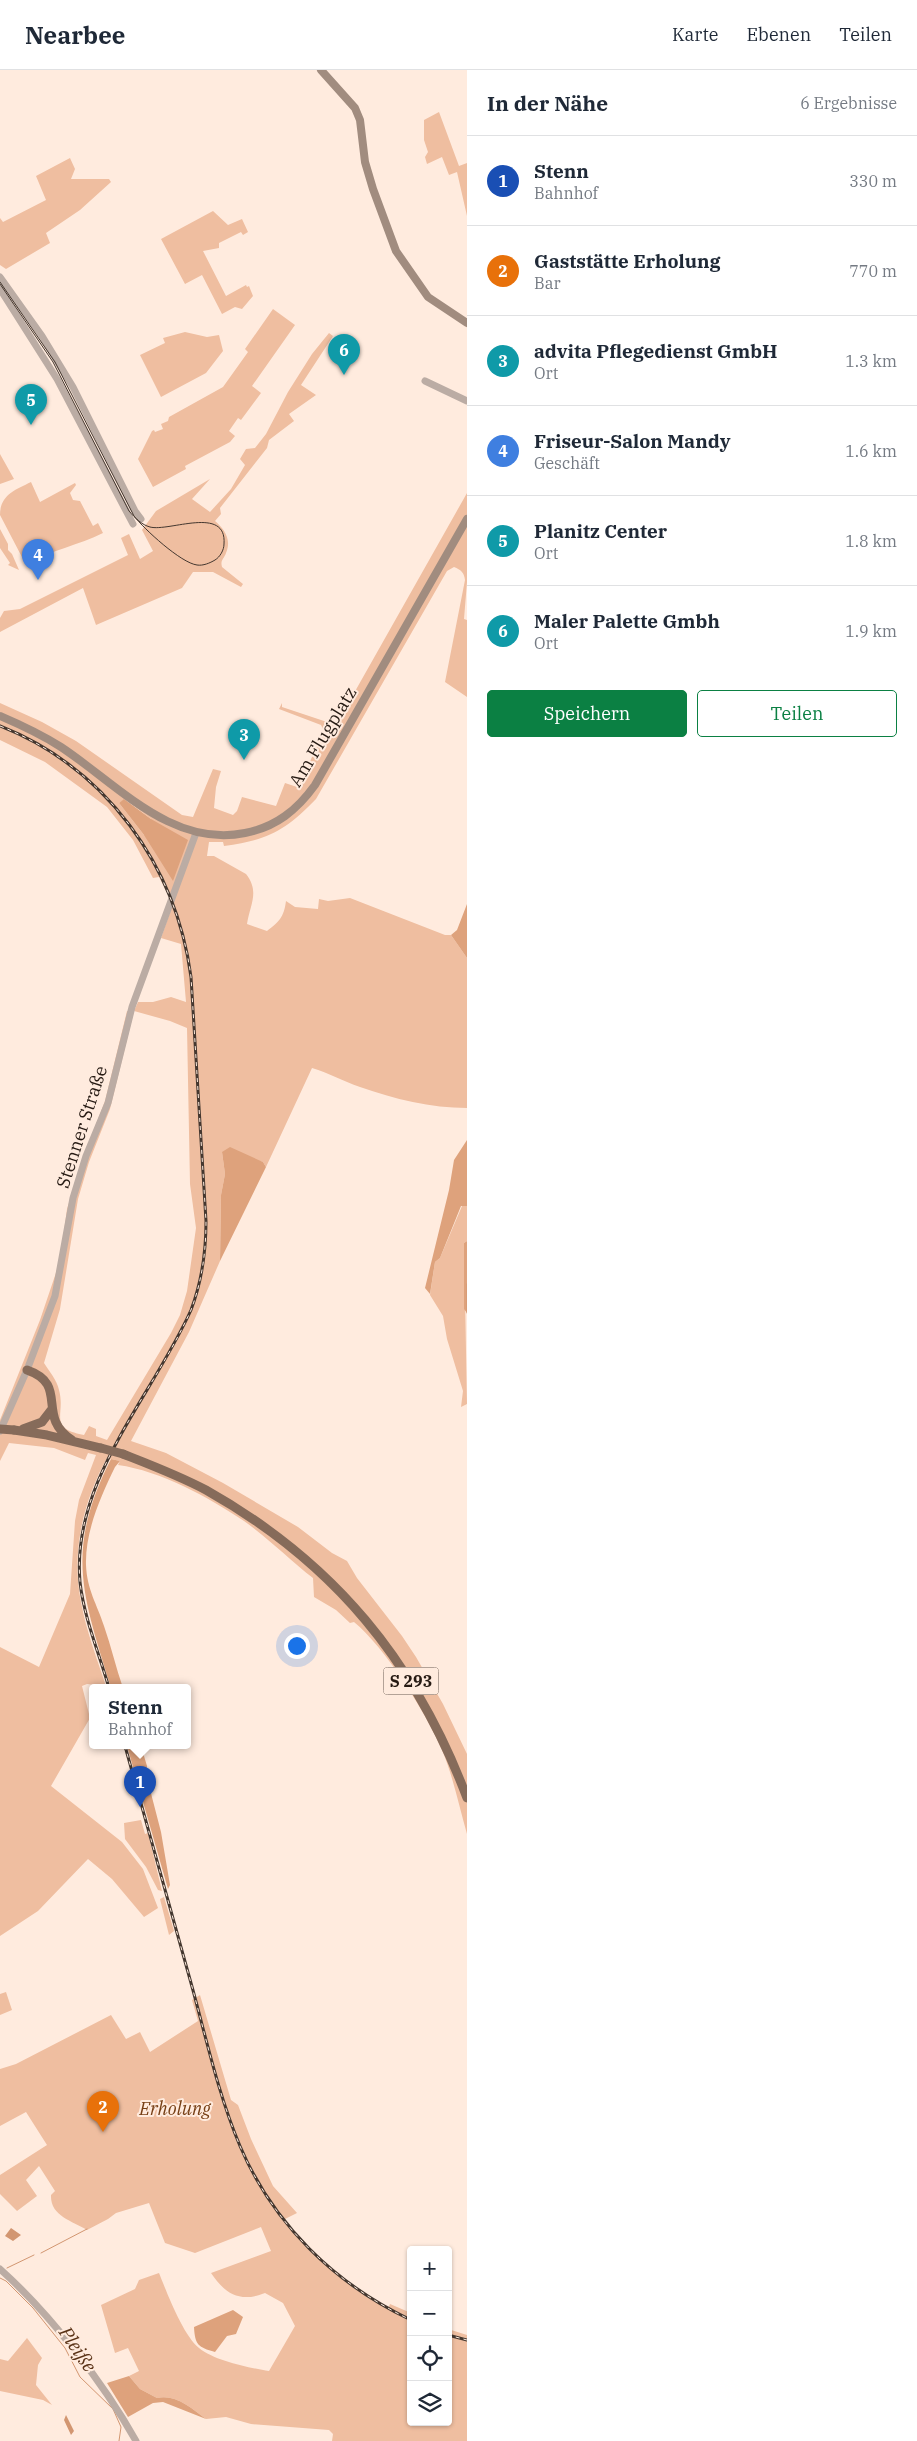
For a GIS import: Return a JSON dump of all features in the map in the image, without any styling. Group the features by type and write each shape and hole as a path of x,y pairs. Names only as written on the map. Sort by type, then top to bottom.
{"highway":[{"path":"27,1370 38,1374 48,1384 53,1408 53,1420 59,1429 72,1440"},
{"path":"16,1430 42,1422 53,1408"},
{"name":"S 293","path":"0,1430 16,1430 72,1440 123,1454 206,1490 267,1530 327,1579 369,1624 413,1684 437,1726 467,1798"}],"main road":[{"path":"321,70 355,108 373,188 396,251 428,297 467,323"},
{"name":"Am Flugplatz","path":"0,716 41,735 62,748 165,820 196,833 226,836 261,830 286,816 298,806 322,774 467,519"}],"street":[{"path":"0,278 42,336 71,384 98,441 141,519"},
{"path":"0,289 62,388 133,524"},
{"path":"10,303 16,298"},
{"path":"425,381 467,401"},
{"path":"62,388 71,384"},
{"path":"91,446 98,441"},
{"name":"Stenner Straße","path":"0,1430 27,1370 59,1282 78,1181 86,1156 108,1104 132,1007 196,833"},
{"path":"0,2269 37,2307 104,2390 136,2441"}],"green space":[{"path":"439,112 459,166 467,163 467,216 457,172 449,175 442,157 427,164 425,157 428,152 424,140 424,120"},
{"path":"70,158 75,169 71,179 109,179 111,182 80,210 46,233 50,243 6,269 0,265 0,218 3,222 46,200 36,176"},
{"path":"213,211 228,225 242,219 248,232 243,235 241,232 219,243 219,248 203,251 226,296 246,285 247,287 249,286 253,296 242,309 235,307 222,314 202,275 185,284 161,239"},
{"path":"273,309 295,325 252,386 261,393 241,420 238,418 229,431 235,436 230,442 185,466 186,469 153,487 138,459 152,431 154,430 155,432 163,429 161,424 168,421 169,417 223,387 248,352 245,349"},
{"path":"185,332 207,337 219,335 223,351 206,373 161,397 140,355 165,343 163,338"},
{"path":"329,333 333,336 301,385 316,395 289,414 294,421 269,440 267,448 220,508 221,514 215,521 228,539 228,548 222,561 222,567 243,584 241,587 213,572 193,572 182,588 96,625 83,588 0,632 0,618 4,611 20,609 128,555 121,538 129,534 140,559 153,551 142,530 156,511 210,479 192,499 210,512 231,489 245,465 240,459 246,449 255,448 266,434 288,392 312,354"},
{"path":"0,454 14,479 0,484"},
{"path":"31,482 40,502 75,483 76,485 70,493 73,500 80,501 93,526 98,523 103,533 28,563 24,561 0,515 6,498 14,491"},
{"path":"467,493 467,582 464,619 467,620 467,697 445,682 465,580 462,572 454,567 447,571 316,799 295,819 264,837 224,846 223,842 209,842 207,856 214,856 246,874 250,880 253,892 247,924 267,931 280,919 286,901 295,907 318,909 319,899 328,901 350,898 445,935 451,935 467,958 467,1108 426,1105 399,1099 360,1087 312,1068 266,1167 263,1162 222,1152 225,1174 221,1195 220,1261 189,1332 131,1441 166,1453 223,1483 298,1527 332,1553 347,1561 357,1578 416,1657 443,1704 467,1754 467,1834 456,1791 435,1735 404,1682 366,1633 354,1622 350,1623 336,1610 314,1597 313,1578 244,1521 184,1486 151,1473 118,1465 120,1461 107,1458 91,1492 81,1528 77,1565 83,1613 105,1684 87,1684 82,1686 89,1720 51,1786 122,1842 143,1869 158,1908 144,1917 112,1879 88,1859 38,1911 0,1936 0,1647 39,1667 70,1594 75,1521 79,1500 96,1455 88,1453 85,1460 54,1448 9,1443 0,1461 0,1420 40,1320 60,1261 67,1209 84,1155 105,1101 127,1011 134,1011 138,1002 153,1002 171,997 186,1002 181,944 161,938 173,904 159,877 153,878 133,840 107,807 45,762 0,740 0,703 42,722 76,741 182,815 193,817 213,769 221,771 216,787 214,808 233,815 237,811 242,797 276,806 285,783 297,787 324,731 321,725 279,709 282,703 282,707 336,725","holes":["125,799 151,819 144,835 119,803","134,1011 187,1028 190,1184 196,1228 187,1291 180,1315 171,1333 107,1440 96,1436 96,1429 89,1426 84,1435 65,1429 60,1419 61,1399 58,1386 44,1363 60,1309 78,1199 89,1162 110,1109"]},
{"path":"0,529 8,544 8,550 12,554 19,570 8,565 10,563 0,548"},
{"path":"462,1206 467,1206 467,1241 464,1243 467,1404 461,1407 463,1391 447,1339 443,1316 430,1295 435,1262 440,1258"},
{"path":"141,1820 145,1834 148,1833 162,1891 158,1890 146,1867 125,1839 124,1823"},
{"path":"164,1897 174,1931 169,1935 160,1899"},
{"path":"6,1992 12,2010 0,2015 0,1994"},
{"name":"Erholung","path":"200,1995 231,2100 238,2105 251,2139 273,2186 297,2213 283,2220 306,2246 345,2280 388,2309 390,2304 407,2311 407,2426 452,2426 452,2330 467,2335 467,2441 332,2441 333,2434 329,2430 251,2424 226,2417 206,2419 189,2406 177,2400 164,2397 157,2398 140,2389 129,2376 139,2371 128,2348 115,2353 101,2305 135,2289 139,2280 159,2273 181,2324 199,2348 223,2360 269,2371 295,2326 283,2303 265,2293 248,2297 234,2295 222,2286 211,2273 271,2251 261,2227 195,2253 165,2243 149,2203 116,2213 87,2230 69,2221 54,2208 51,2195 55,2191 39,2166 26,2180 37,2196 17,2211 0,2194 0,2175 47,2145 26,2112 0,2126 0,2069 16,2064 111,2015 126,2039 140,2032 150,2052 198,2021 192,2000"},
{"path":"27,2338 42,2358 38,2365 36,2385 52,2405 43,2400 0,2391 0,2359 8,2361"}],"shaded area":[{"path":"124,799 151,819 188,840 173,881 144,835 119,803"},
{"path":"467,904 467,958 451,935 457,930"},
{"path":"467,1140 467,1206 461,1206 440,1258 435,1262 430,1294 425,1288 449,1190 454,1160"},
{"path":"230,1147 263,1162 266,1167 220,1261 221,1195 225,1174 222,1152"},
{"path":"467,1241 467,1313 464,1309 464,1243"},
{"path":"111,1459 120,1461 115,1467 95,1514 88,1539 86,1565 90,1589 107,1634 122,1684 110,1684 86,1599 83,1574 83,1548 87,1521 96,1492"},
{"path":"128,1749 142,1749 147,1766 146,1774 161,1832 170,1885 168,1889"},
{"path":"11,2228 21,2235 13,2241 5,2236"},
{"path":"233,2310 243,2317 236,2334 227,2336 215,2352 201,2347 195,2338 194,2327"},
{"path":"129,2376 140,2389 157,2398 164,2397 177,2400 189,2406 206,2419 163,2402 153,2403 128,2417 107,2383"},
{"path":"66,2415 74,2431 71,2435 64,2420"}],"waterway":[{"path":"467,1284 467,1313"},
{"path":"41,2253 87,2229"},
{"path":"7,2268 34,2255"},
{"name":"Pleiße","path":"0,2278 6,2281 33,2308 65,2348 80,2377 113,2409 121,2427 119,2441"}],"tram line":[{"path":"0,282 55,362 134,516 139,522 163,545 190,563 202,565 217,559 224,544 222,532 216,526 207,523 195,523 159,528 150,527 144,525 139,521 136,519 129,511 53,362 0,284"}],"railway":[{"path":"0,726 38,744 72,767 103,794 130,825 152,859 170,896 183,936 191,977 206,1221 204,1255 201,1277 191,1310 175,1343 117,1441 101,1474 88,1509 81,1545 80,1582 88,1622 108,1684"},
{"path":"126,1749 219,2086 240,2146 270,2201 309,2249 357,2289 407,2318"},
{"path":"452,2336 467,2340"}],"place":[{"name":"Maler Palette Gmbh","path":"344,375"},
{"name":"Planitz Center","path":"31,425"},
{"name":"Friseur-Salon Mandy","path":"38,580"},
{"name":"advita Pflegedienst GmbH","path":"244,760"},
{"name":"Stenn","path":"140,1807"},
{"name":"Gaststätte Erholung","path":"103,2132"}]}
